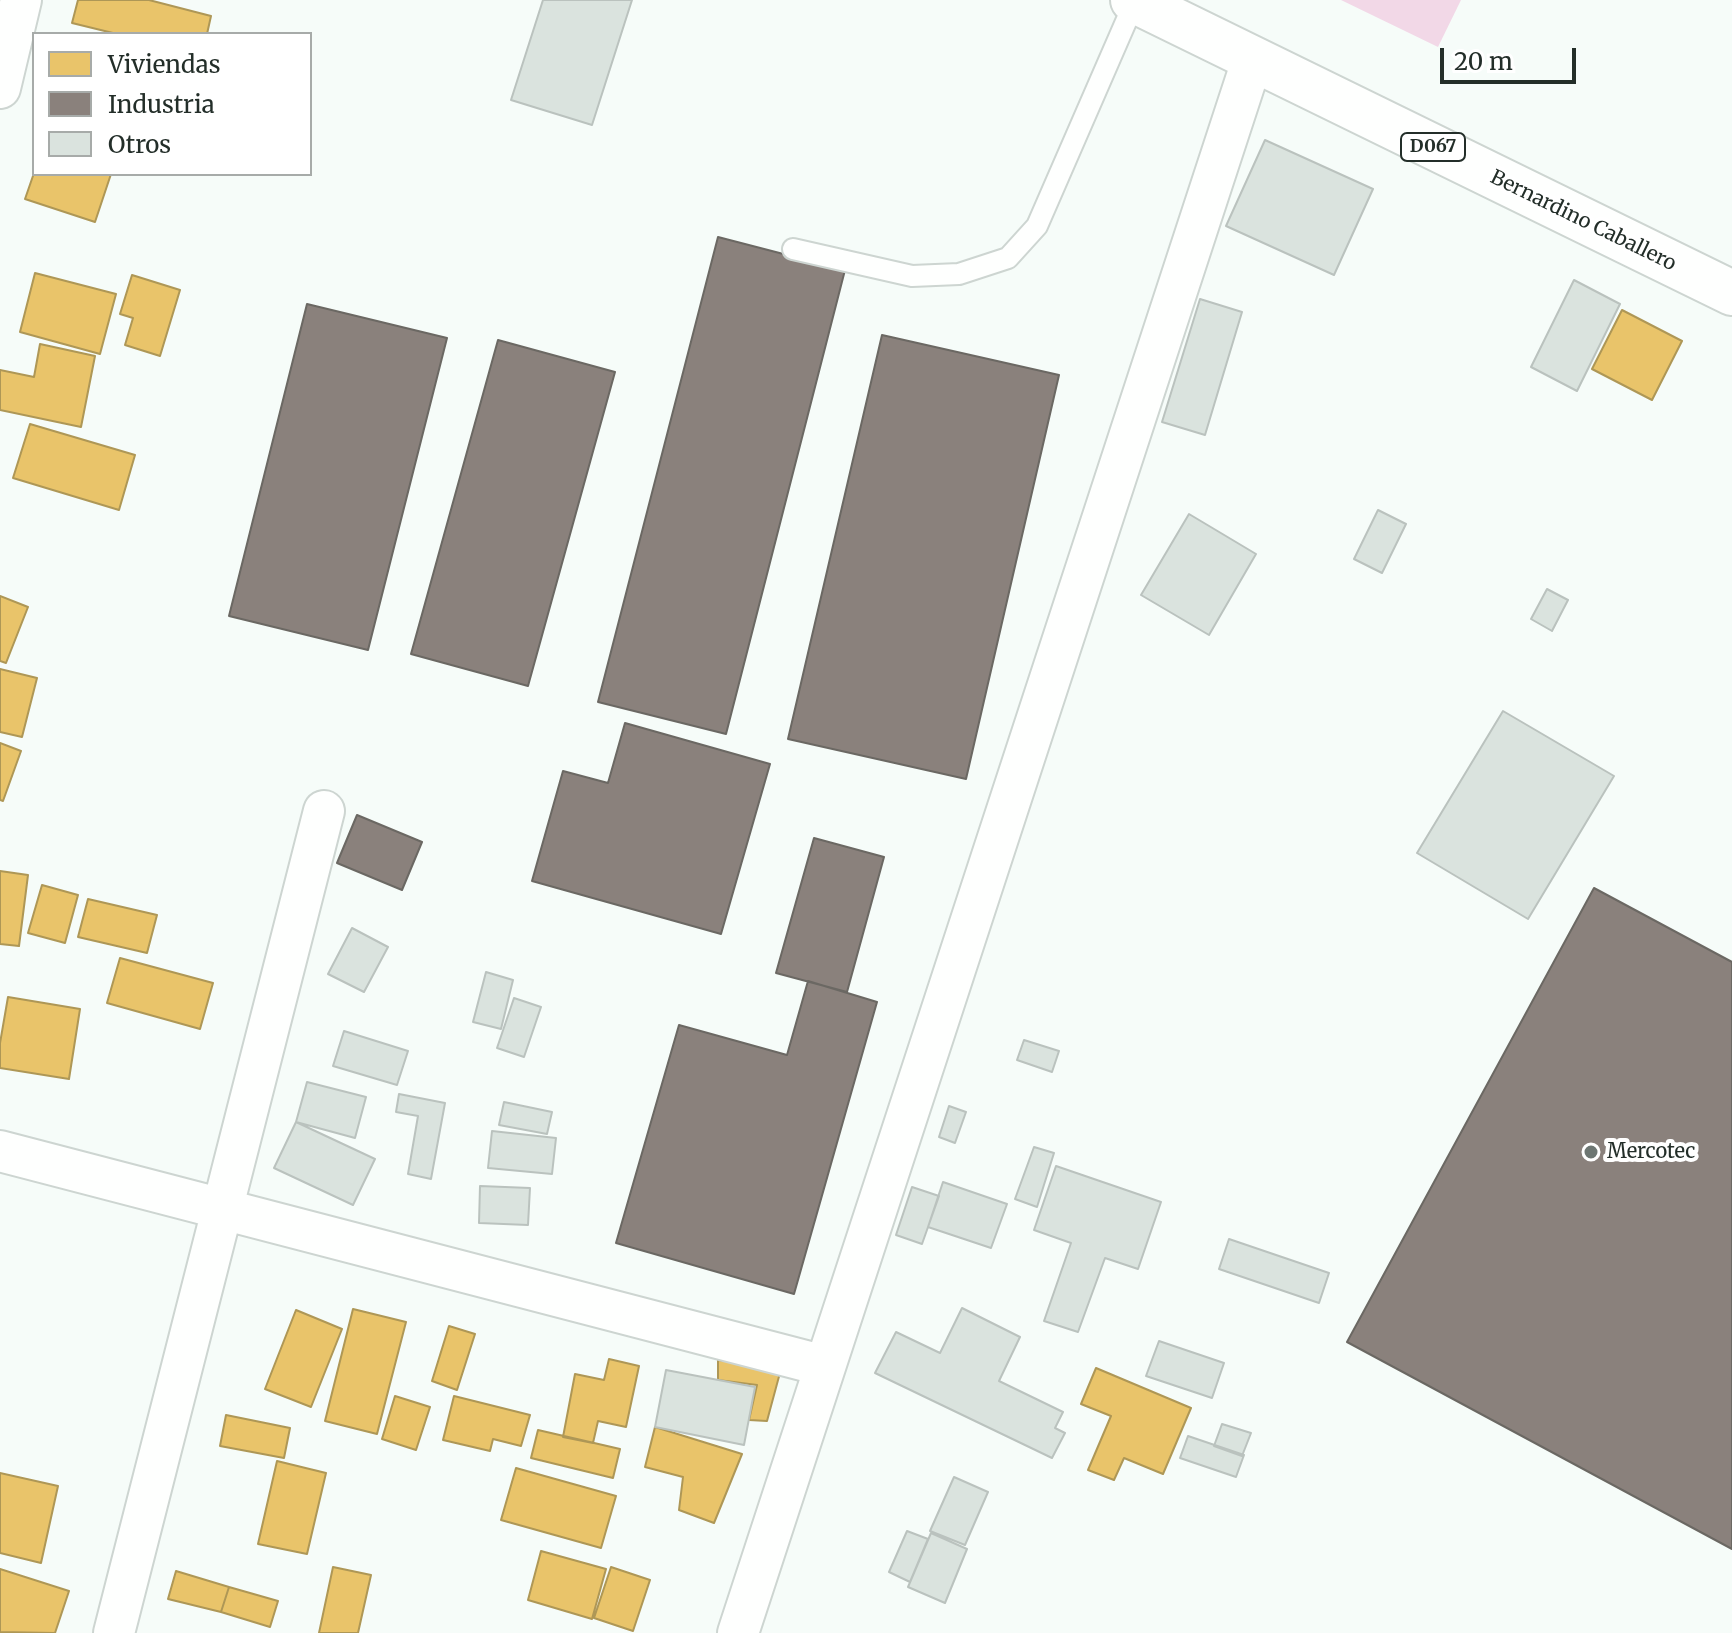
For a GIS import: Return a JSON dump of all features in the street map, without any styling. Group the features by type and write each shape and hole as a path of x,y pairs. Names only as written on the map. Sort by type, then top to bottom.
{"main road":[{"name":"Bernardino Caballero","path":"1134,0 1732,293"}],"street":[{"path":"0,88 21,0"},
{"path":"738,1633 1253,58"},
{"path":"114,1633 324,811"},
{"path":"0,1151 825,1366"}],"lane":[{"path":"793,249 912,276 959,274 1008,258 1037,226 1134,0"}],"shaded area":[{"path":"1341,0 1461,0 1438,47"}],"building: Viviendas":[{"path":"78,0 149,0 211,16 207,32 109,32 72,23"},
{"path":"33,176 110,176 95,222 25,199"},
{"path":"35,273 116,294 100,354 20,332"},
{"path":"132,275 180,290 160,356 125,345 133,318 120,314"},
{"path":"1622,310 1682,341 1652,400 1592,369"},
{"path":"40,344 95,356 81,427 0,410 0,370 34,377"},
{"path":"30,424 135,455 119,510 13,478"},
{"path":"0,596 28,607 6,663 0,661"},
{"path":"0,669 37,678 22,737 0,732"},
{"path":"0,743 21,751 3,801 0,800"},
{"path":"0,871 28,875 19,946 0,944"},
{"path":"42,885 78,895 65,943 28,933"},
{"path":"88,899 157,915 147,953 78,937"},
{"path":"120,958 213,983 200,1029 107,1003"},
{"path":"8,997 80,1009 69,1079 0,1068 0,1043"},
{"path":"353,1309 406,1322 377,1434 325,1421"},
{"path":"296,1310 342,1329 311,1407 265,1389"},
{"path":"449,1326 475,1334 457,1390 432,1381"},
{"path":"609,1359 639,1366 626,1427 598,1421 593,1443 563,1437 575,1374 604,1380"},
{"path":"718,1360 781,1369 767,1421 749,1420 757,1385 718,1380"},
{"path":"1096,1368 1191,1408 1163,1474 1124,1458 1114,1480 1088,1470 1111,1416 1081,1404"},
{"path":"395,1396 430,1407 416,1450 382,1439"},
{"path":"454,1396 530,1415 521,1446 493,1439 490,1451 443,1440"},
{"path":"226,1415 290,1428 284,1458 220,1446"},
{"path":"655,1427 742,1454 714,1523 679,1510 683,1477 645,1467"},
{"path":"538,1430 620,1449 613,1478 531,1458"},
{"path":"277,1461 326,1473 307,1554 258,1544"},
{"path":"516,1468 616,1496 601,1548 501,1520"},
{"path":"0,1473 58,1486 41,1563 0,1553"},
{"path":"541,1551 606,1569 592,1619 528,1600"},
{"path":"333,1567 371,1575 358,1633 319,1633"},
{"path":"611,1567 650,1580 633,1631 594,1618"},
{"path":"0,1569 69,1591 55,1633 0,1632"},
{"path":"176,1571 229,1587 221,1612 168,1599"},
{"path":"229,1587 278,1601 270,1627 221,1612"}],"building: Industria":[{"path":"718,237 845,270 726,734 598,702"},
{"path":"307,304 447,338 368,650 229,616"},
{"path":"882,335 1059,375 966,779 788,739"},
{"path":"498,340 615,372 528,686 411,654"},
{"path":"625,723 770,764 721,934 532,881 563,771 608,783"},
{"path":"357,815 422,842 402,890 337,863"},
{"path":"814,838 884,857 847,992 776,973"},
{"name":"Mercotec","path":"1594,888 1732,962 1732,1549 1347,1342"},
{"path":"808,981 877,1002 794,1294 616,1243 679,1025 787,1055"}],"building: Otros":[{"path":"543,0 632,0 592,125 511,100"},
{"path":"1265,140 1373,189 1334,275 1226,226"},
{"path":"1574,280 1620,304 1577,391 1531,367"},
{"path":"1200,299 1242,312 1205,435 1162,422"},
{"path":"1378,510 1406,524 1382,573 1354,559"},
{"path":"1189,514 1256,554 1209,635 1141,595"},
{"path":"1547,589 1568,600 1552,631 1531,619"},
{"path":"1503,711 1614,776 1528,919 1417,853"},
{"path":"352,928 388,947 364,992 328,974"},
{"path":"486,972 513,980 501,1029 473,1022"},
{"path":"514,998 541,1007 524,1057 497,1048"},
{"path":"344,1031 408,1051 397,1085 333,1066"},
{"path":"1024,1040 1059,1051 1052,1072 1017,1060"},
{"path":"307,1082 366,1097 355,1138 296,1122"},
{"path":"399,1094 445,1103 431,1179 408,1174 418,1116 396,1112"},
{"path":"504,1102 552,1112 547,1134 499,1125"},
{"path":"949,1106 966,1112 955,1143 939,1137"},
{"path":"296,1122 375,1159 353,1205 274,1168"},
{"path":"492,1131 556,1138 552,1174 488,1168"},
{"path":"1034,1147 1054,1153 1037,1207 1015,1199"},
{"path":"1056,1166 1161,1202 1138,1269 1105,1258 1078,1332 1044,1321 1071,1243 1034,1230"},
{"path":"943,1182 1007,1204 991,1248 928,1227"},
{"path":"480,1186 530,1188 528,1225 479,1223"},
{"path":"912,1187 939,1196 922,1244 896,1235"},
{"path":"1229,1239 1329,1273 1319,1303 1219,1269"},
{"path":"962,1308 1020,1337 999,1381 1063,1412 1055,1428 1065,1433 1052,1458 875,1373 896,1332 940,1353"},
{"path":"1159,1341 1224,1363 1212,1398 1146,1376"},
{"path":"666,1370 755,1387 744,1445 655,1427"},
{"path":"1222,1424 1251,1433 1242,1456 1214,1446"},
{"path":"1188,1436 1244,1455 1236,1477 1180,1458"},
{"path":"954,1477 988,1492 965,1545 930,1531"},
{"path":"907,1531 928,1539 910,1582 889,1572"},
{"path":"931,1533 967,1549 945,1603 908,1587"}],"place":[{"name":"Mercotec","path":"1591,1152"}]}
